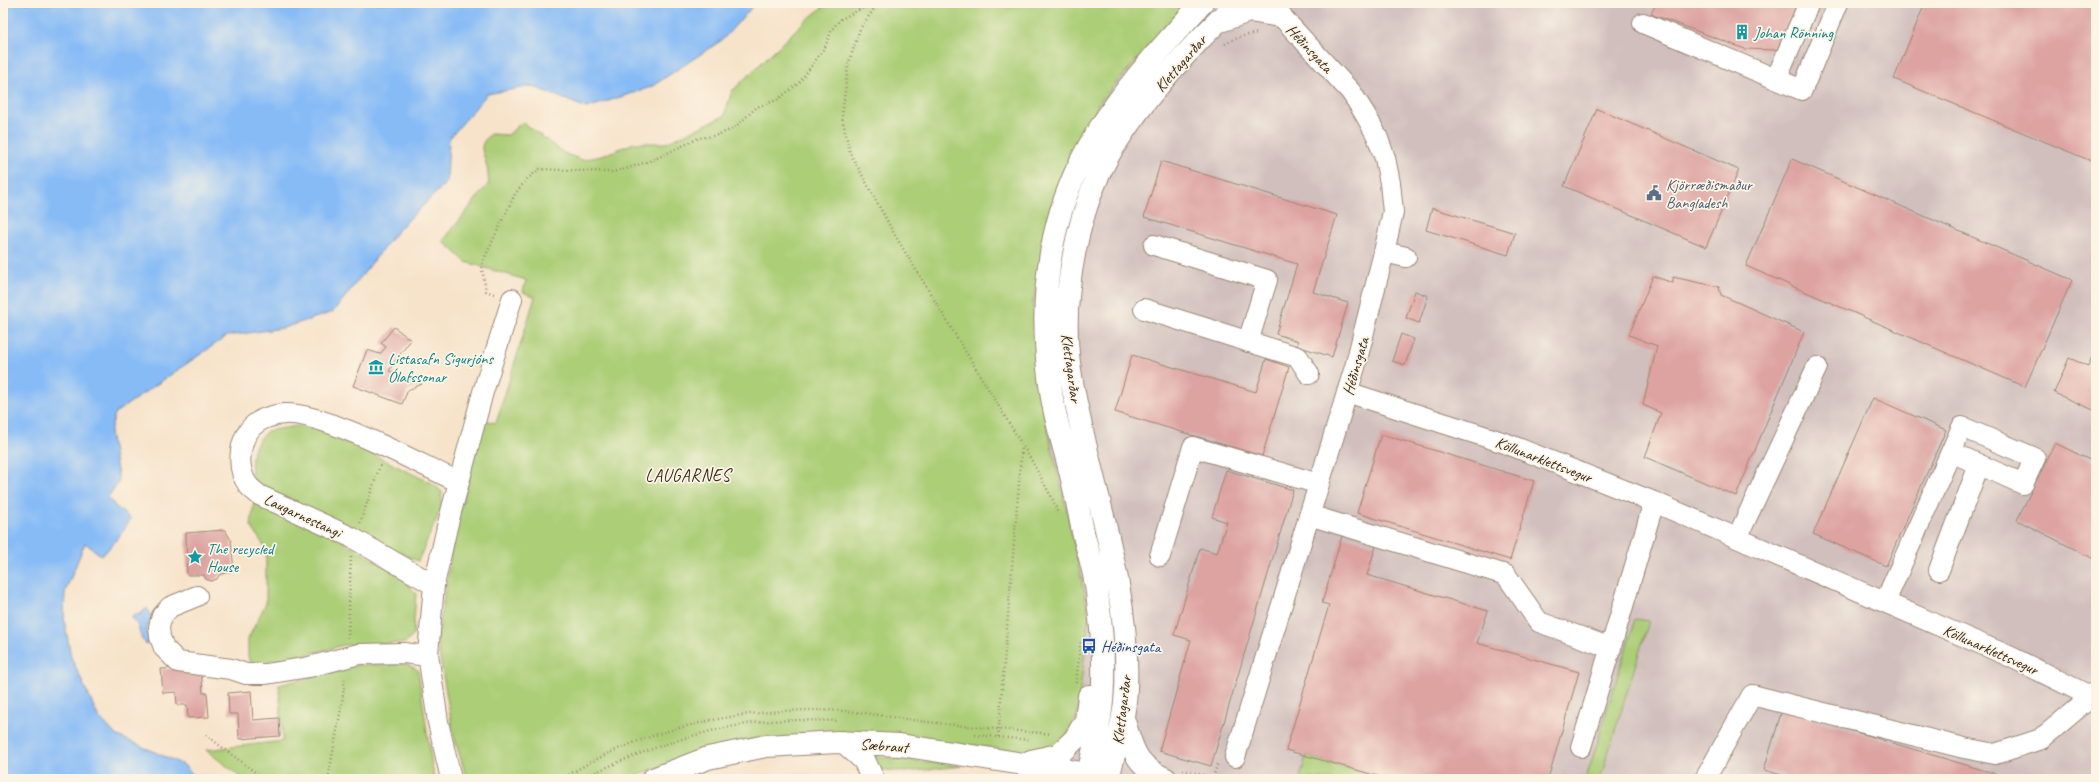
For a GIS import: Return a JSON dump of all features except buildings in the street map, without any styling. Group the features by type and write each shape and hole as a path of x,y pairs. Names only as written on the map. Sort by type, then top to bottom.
{"main road":[{"name":"Klettagarðar","path":"1102,778 1096,743 1102,708 1103,682 1091,635 1097,592 1052,401 1048,375 1044,306 1050,256 1070,187 1088,147 1129,87 1202,3"},
{"name":"Klettagarðar","path":"1102,778 1123,718 1126,689 1126,660 1116,574 1069,369 1066,322 1070,271 1091,194 1115,144 1149,98 1216,23 1237,3"},
{"path":"1216,23 1249,12 1275,10"},
{"path":"1024,763 1058,754 1068,746 1080,732 1086,720 1090,690 1091,635"},
{"path":"1123,718 1134,752 1140,762 1153,773 1170,774"},
{"path":"844,742 864,760 874,779"},
{"name":"Sæbraut","path":"653,779 708,758 766,746 844,742 900,745 1024,763 1102,778"}],"street":[{"path":"1776,79 1809,3"},
{"path":"1643,23 1802,90 1838,3"},
{"name":"Héðinsgata","path":"1235,757 1347,392 1384,252 1392,212 1390,183 1385,158 1377,136 1351,92 1275,10"},
{"path":"1154,245 1267,280 1248,342"},
{"path":"1384,252 1406,257"},
{"path":"451,779 436,714 428,656 434,584 483,392 512,299"},
{"path":"1144,309 1298,357 1308,374"},
{"path":"1737,538 1817,367"},
{"name":"Köllunarklettsvegur","path":"1347,392 1505,443 1654,502 2011,657 2094,698"},
{"name":"Laugarnestangi","path":"434,584 351,537 259,495 248,485 242,473 240,460 244,441 257,422 272,416 285,414 307,417 327,423 459,482"},
{"path":"1885,602 1951,452 1962,427 2035,458 2023,484 1951,452"},
{"path":"1160,556 1193,447 1319,484"},
{"path":"1939,570 1979,465"},
{"path":"1581,747 1654,502"},
{"path":"1309,515 1506,575 1539,622 1611,648"},
{"path":"197,596 170,607 162,616 159,627 160,637 164,648 178,662 231,669 246,674 266,674 309,667 347,656 383,652 428,656"},
{"path":"1705,779 1752,695 1964,748 1995,754 2041,740 2094,698"}],"path":[{"path":"512,299 486,291 482,269 488,248 510,204 527,179 540,169 610,172 626,169 655,159 699,138 714,136 733,129 757,107 777,100 799,83 825,47 832,29 841,20 863,8 878,3"},
{"path":"878,3 860,28 848,65 842,117 850,153 896,237 1022,446 1054,502 1058,515"},
{"path":"1222,45 1239,37 1264,32"},
{"path":"998,737 1022,446"},
{"name":"Laugarnestangi","path":"328,779 342,702 347,656 351,537 361,521 387,449"},
{"path":"1076,691 1091,635"},
{"path":"206,735 264,779"},
{"path":"1170,774 1221,779"}],"shaded area":[{"path":"1187,3 2096,3 2096,779 1064,779 1077,716 1089,616 1069,520 1043,410 1033,303 1050,209 1098,104"}],"green space":[{"path":"828,3 1187,3 1098,104 1050,209 1033,303 1043,410 1069,520 1089,616 1077,716 1067,735 1053,748 1037,752 944,743 688,757 626,779 467,779 454,737 437,641 454,535 484,420 496,423 535,297 523,292 526,280 466,262 443,241 489,183 482,145 490,134 508,135 522,122 564,153 582,160 601,156 634,143 666,143 724,116 732,91 804,22"},
{"path":"297,426 327,432 433,484 442,492 441,509 418,561 273,493 253,480 251,465 253,453 262,437 267,431"},
{"path":"254,501 327,532 398,574 416,593 413,636 405,643 344,645 292,658 250,663 248,656 248,639 266,603 266,549 251,526"},
{"path":"1635,619 1649,621 1600,779 1586,779"},
{"path":"407,664 418,670 434,779 243,779 206,750 283,741 279,685 358,665"},
{"path":"868,755 962,766 906,772 877,769"},
{"path":"1306,756 1388,779 1300,779"}],"water":[{"path":"3,3 756,3 722,40 651,87 587,108 532,86 487,94 449,139 447,182 398,230 333,312 283,328 227,336 115,413 110,432 119,481 108,497 115,506 131,519 118,538 102,556 85,543 65,592 64,618 71,657 98,716 116,735 184,765 197,779 3,779"},
{"path":"147,608 153,620 148,623 147,632 152,644 148,642 146,644 144,642 132,616 140,614"}],"place":[{"name":"Johan Rönning","path":"1742,32"},
{"name":"Kjörræðismaður Bangladesh","path":"1654,193"},
{"name":"Listasafn Sigurjóns Ólafssonar","path":"376,367"},
{"name":"The recycled House","path":"195,557"},
{"name":"Héðinsgata","path":"1089,646"}],"district":[{"name":"LAUGARNES","path":"688,475"}]}
